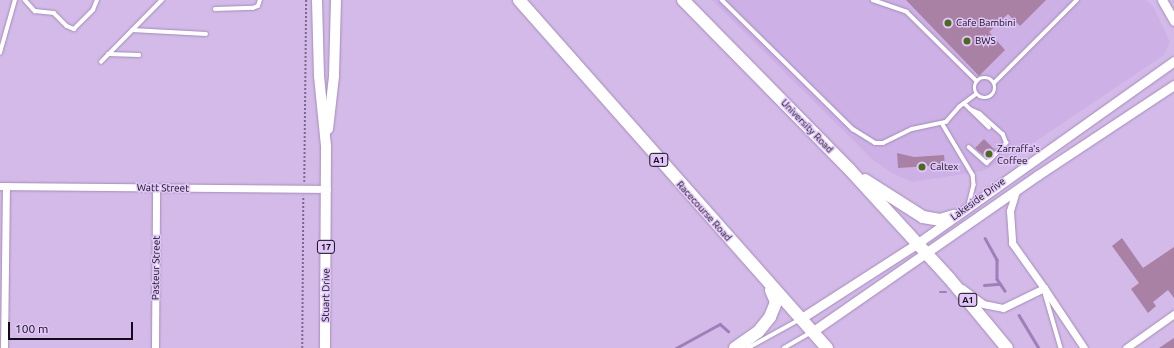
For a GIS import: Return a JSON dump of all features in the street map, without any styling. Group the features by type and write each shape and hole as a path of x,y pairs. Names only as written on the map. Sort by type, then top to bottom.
{"highway":[{"name":"Racecourse Road","path":"519,0 827,348"},
{"name":"University Road","path":"683,0 850,170 927,254"},
{"path":"850,170 923,217 940,220 954,216"},
{"name":"A1","path":"927,254 1007,348"},
{"path":"735,348 758,332 770,317 776,302 769,284"}],"main road":[{"name":"Stuart Drive","path":"317,0 319,76 326,146 327,189 325,348"},
{"name":"Stuart Drive","path":"326,146 334,76 336,0"}],"street":[{"path":"1164,0 1174,8"},
{"path":"1164,0 1174,21"},
{"name":"Lakeside Drive","path":"800,319 918,243 1174,61"},
{"name":"Lakeside Drive","path":"812,332 927,254 1016,191 1174,85"},
{"path":"3,186 4,348"},
{"name":"Watt Street","path":"3,186 327,189"},
{"name":"Pasteur Street","path":"155,348 156,188"},
{"path":"1016,191 1010,211 1012,243 1084,348"},
{"path":"949,278 983,304 995,308 1003,308 1018,302 1044,288"},
{"path":"1126,348 1174,314"}],"lane":[{"path":"0,53 15,0"},
{"path":"25,0 35,11 54,13 67,26 74,29 94,10 96,0"},
{"path":"101,62 162,0"},
{"path":"215,9 253,8 258,6 260,0"},
{"path":"722,0 864,138 883,143 912,129 946,122 964,103 976,94"},
{"path":"873,0 907,12 977,81"},
{"path":"994,83 1077,0"},
{"path":"132,30 206,34"},
{"path":"108,54 139,55"},
{"path":"986,78 994,83 995,90 992,96 982,98 976,94 975,87 977,81 986,78"},
{"path":"964,103 989,127"},
{"path":"969,147 987,163 1006,143 1003,135 980,114 971,110"},
{"path":"942,123 973,175 974,185 969,206"},
{"path":"1044,288 1061,348"},
{"path":"748,348 800,319"},
{"path":"784,348 812,332"}],"path":[{"path":"304,182 306,0"},
{"path":"302,348 304,196"}],"shaded area":[{"path":"712,0 1146,0 1154,8 1170,42 1164,55 1024,149 983,171 912,182 892,173 873,160"}],"building":[{"path":"906,0 1046,0 1020,26 1008,14 989,32 1005,50 979,76"},
{"path":"984,139 995,150 987,158 975,148"},
{"path":"897,153 914,157 944,155 945,165 898,168"},
{"path":"1122,238 1143,268 1174,247 1174,298 1168,290 1153,302 1156,306 1148,313 1131,289 1139,283 1112,246"},
{"path":"1174,338 1174,348 1159,348"}],"waterway":[{"path":"985,238 997,260 997,279 1005,291"},
{"path":"984,285 1000,284"},
{"path":"940,292 946,292"},
{"path":"1019,315 1039,348"},
{"path":"676,348 720,324 728,331"}],"place":[{"name":"Cafe Bambini","path":"948,23"},
{"name":"BWS","path":"967,41"},
{"name":"Zarraffa's Coffee","path":"989,154"},
{"name":"Caltex","path":"922,167"}]}
